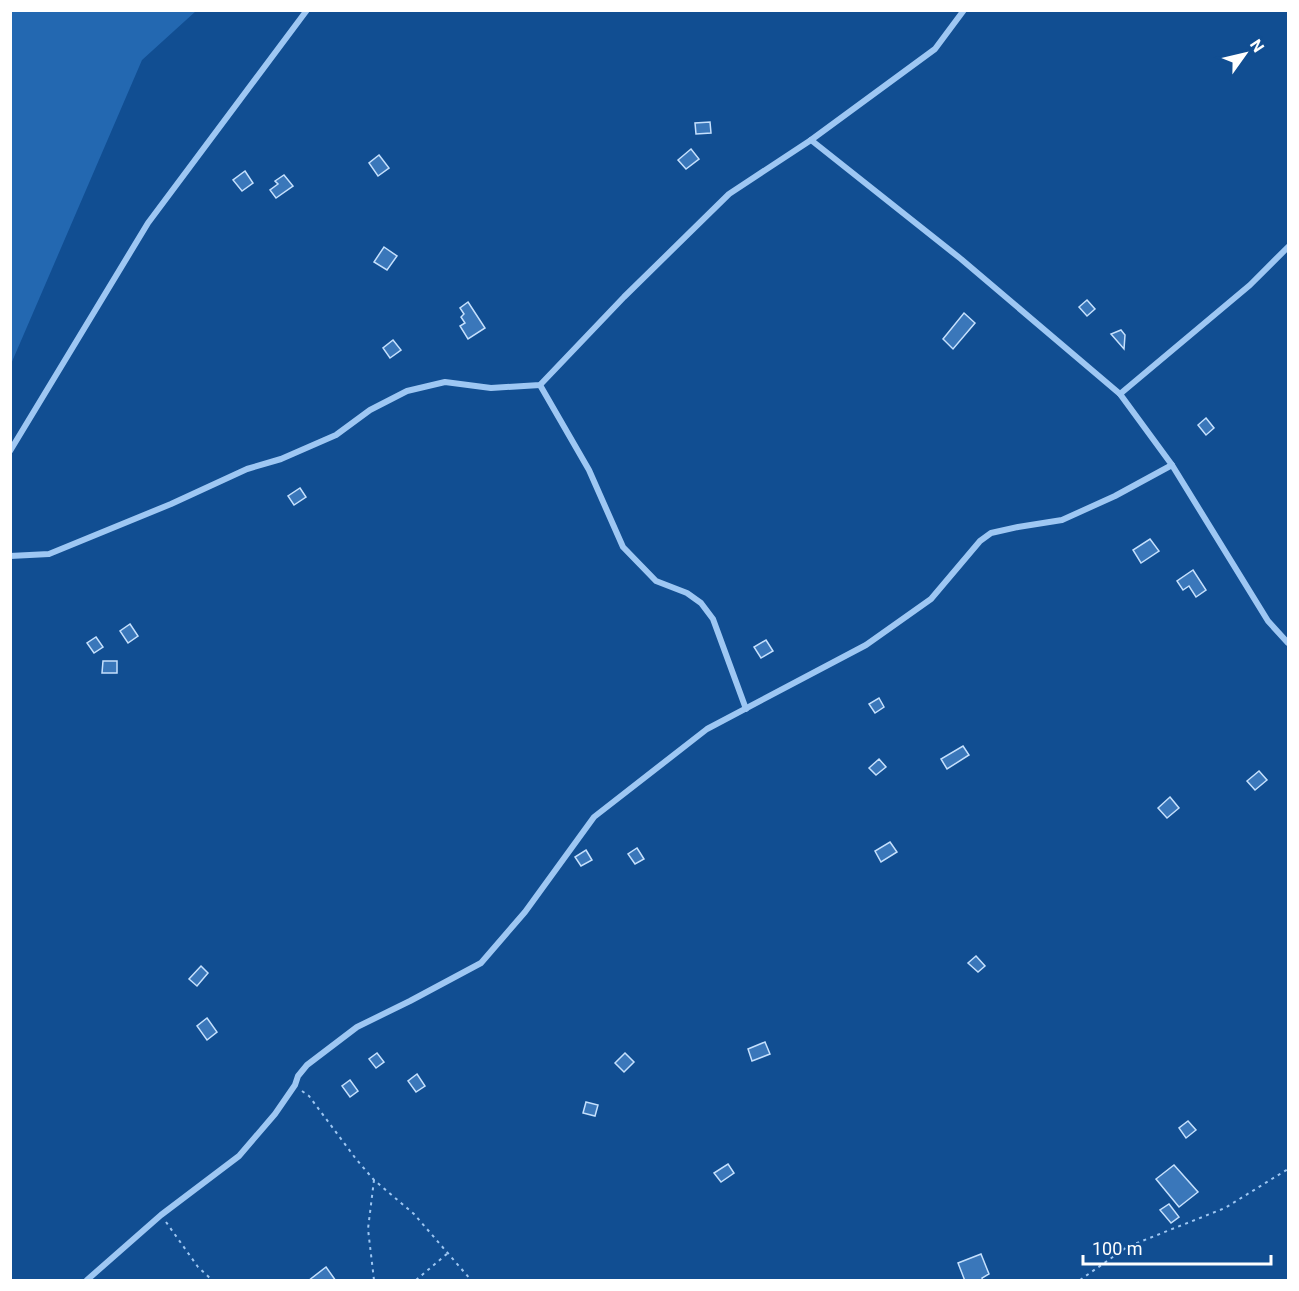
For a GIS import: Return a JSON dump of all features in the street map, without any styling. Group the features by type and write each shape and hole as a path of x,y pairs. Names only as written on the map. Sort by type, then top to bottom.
{"street":[{"path":"10,451 148,224 307,10"},
{"path":"10,556 49,554 171,504 248,469 281,459 336,435 370,410 407,391 445,382 491,388 540,385 624,297 729,194 811,140 935,50 964,10"},
{"path":"811,140 961,259 1120,394 1172,465 1268,621 1288,643"},
{"path":"1120,394 1250,285 1288,247"},
{"path":"540,385 589,470 623,547 656,581 687,593 701,603 713,619 746,709"},
{"path":"87,1281 161,1215 239,1156 275,1114 307,1065 357,1027 481,963 525,912 594,817 707,729 866,645 931,599 980,541 991,533 1062,520 1115,496 1172,465"}],"path":[{"path":"295,1085 309,1096 356,1159 374,1179 414,1214 471,1281"},
{"path":"1080,1281 1127,1247 1225,1208 1288,1168"},
{"path":"374,1179 368,1229 374,1281"},
{"path":"161,1215 198,1267 212,1281"},
{"path":"416,1281 448,1253"}],"shaded area":[{"path":"11,10 196,11 142,60 11,364"}],"building":[{"path":"710,122 711,133 696,134 695,123"},
{"path":"691,149 699,159 686,169 678,160"},
{"path":"379,155 389,168 378,176 369,163"},
{"path":"245,171 253,183 242,191 233,180"},
{"path":"284,175 293,186 276,198 270,190 278,184 275,181"},
{"path":"384,247 397,256 387,270 374,262"},
{"path":"1087,300 1095,309 1087,316 1079,307"},
{"path":"468,302 485,328 468,339 460,326 465,323 461,317 464,314 460,308"},
{"path":"964,313 975,323 953,349 943,339"},
{"path":"1121,330 1125,335 1124,349 1111,334"},
{"path":"393,340 401,350 390,358 383,348"},
{"path":"1206,418 1214,428 1206,435 1198,425"},
{"path":"300,488 306,497 294,505 288,496"},
{"path":"1150,539 1159,551 1141,563 1133,550"},
{"path":"1193,570 1206,590 1196,597 1189,586 1183,590 1177,581"},
{"path":"130,624 138,636 128,643 120,631"},
{"path":"96,637 103,647 94,653 87,643"},
{"path":"766,640 773,651 761,658 754,647"},
{"path":"103,661 117,661 117,673 102,673"},
{"path":"879,698 884,707 875,713 869,704"},
{"path":"963,746 969,755 947,769 941,759"},
{"path":"879,759 886,767 876,775 869,768"},
{"path":"1259,771 1267,780 1255,790 1247,781"},
{"path":"1170,797 1179,808 1167,818 1158,808"},
{"path":"890,842 897,852 881,862 875,851"},
{"path":"637,848 644,859 635,864 628,854"},
{"path":"586,850 592,860 581,866 575,857"},
{"path":"976,956 985,966 978,972 968,963"},
{"path":"201,966 208,973 197,986 189,979"},
{"path":"207,1018 217,1032 207,1040 197,1026"},
{"path":"765,1042 770,1054 752,1061 748,1049"},
{"path":"377,1053 384,1062 376,1068 369,1059"},
{"path":"625,1053 634,1062 624,1072 615,1063"},
{"path":"417,1074 425,1086 416,1092 408,1081"},
{"path":"350,1080 358,1091 350,1097 342,1086"},
{"path":"586,1102 598,1105 595,1116 583,1113"},
{"path":"1188,1121 1196,1130 1186,1138 1179,1128"},
{"path":"728,1164 734,1173 721,1182 714,1173"},
{"path":"1174,1165 1198,1192 1179,1207 1156,1179"},
{"path":"1169,1204 1179,1217 1171,1223 1160,1210"},
{"path":"981,1254 989,1274 982,1278 983,1281 965,1281 958,1263"},
{"path":"326,1267 336,1281 308,1281"}]}
